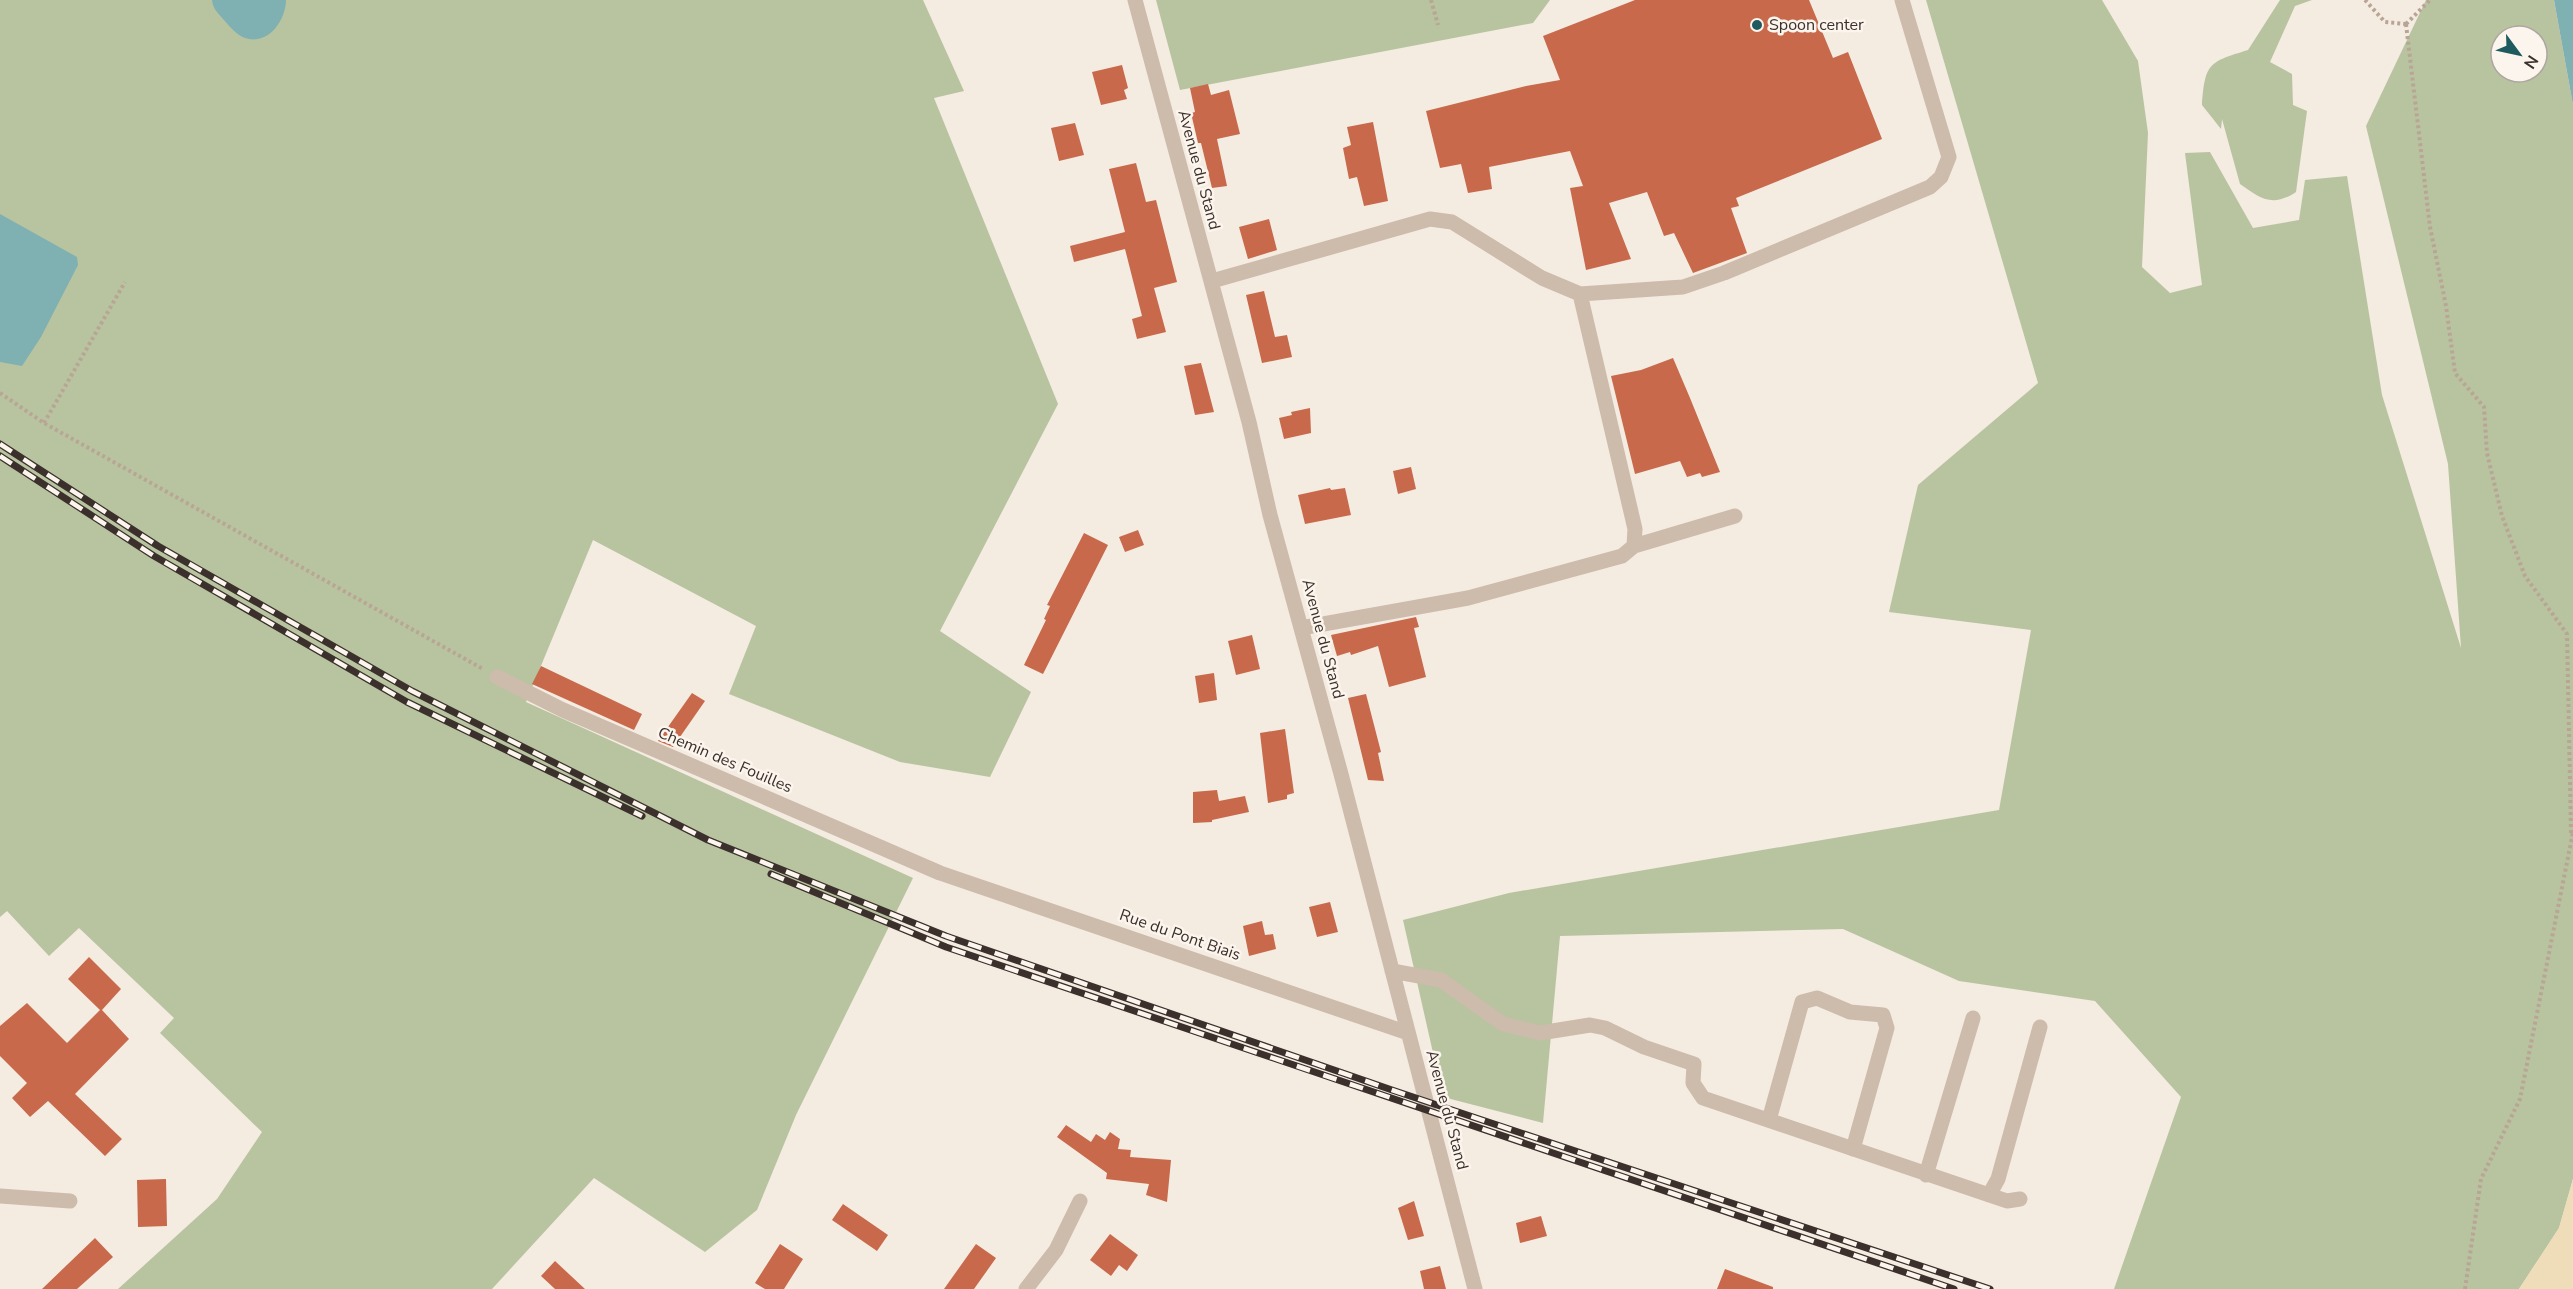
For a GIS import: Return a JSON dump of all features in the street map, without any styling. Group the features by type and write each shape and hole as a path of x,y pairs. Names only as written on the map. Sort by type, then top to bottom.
{"street":[{"name":"Avenue du Stand","path":"1135,0 1212,281 1249,422 1270,515 1475,1289"},
{"path":"1212,281 1430,219 1452,222 1542,278 1580,294 1683,287 1724,273 1930,187 1941,177 1949,157 1902,0"},
{"path":"1580,294 1635,529 1634,546"},
{"path":"1301,628 1468,598 1622,556 1634,546 1735,516"},
{"name":"Chemin des Fouilles","path":"497,677 563,710 940,873"},
{"name":"Rue du Pont Biais","path":"940,873 1408,1033"},
{"path":"1392,971 1441,980 1503,1024 1540,1034 1590,1025 1605,1028 1644,1047 1694,1064 1693,1083 1703,1098 2007,1201 2020,1199"},
{"path":"1769,1120 1802,1002 1817,998 1851,1012 1882,1015 1887,1028 1854,1149"},
{"path":"1926,1175 1974,1018"},
{"path":"1989,1195 1998,1179 2040,1028"},
{"path":"0,1196 70,1202"},
{"path":"1026,1289 1056,1250 1080,1201"}],"path":[{"path":"1431,0 1438,24"},
{"path":"2365,0 2385,22 2406,24"},
{"path":"2406,24 2430,0"},
{"path":"2406,24 2430,227 2446,306 2455,373 2484,407 2487,453 2502,516 2525,576 2567,634 2572,833 2520,1099 2481,1179 2465,1289"},
{"path":"44,423 125,282"},
{"path":"0,393 44,423 497,677"}],"green space":[{"path":"0,0 923,0 964,91 934,98 1058,404 940,631 1031,692 990,777 900,762 729,694 756,626 593,540 526,702 913,878 796,1115 757,1210 705,1252 594,1178 492,1289 118,1289 217,1199 262,1132 160,1033 174,1018 79,928 49,956 7,911 0,917"},
{"path":"1156,0 1550,0 1533,23 1180,90"},
{"path":"1926,0 2102,0 2138,61 2148,133 2142,267 2170,293 2202,285 2185,153 2210,152 2253,228 2299,220 2305,180 2347,176 2382,395 2461,648 2448,464 2366,126 2426,0 2554,0 2573,105 2573,1179 2559,1228 2519,1289 2114,1289 2181,1097 2095,1001 1959,981 1843,929 1560,936 1543,1123 1443,1097 1403,920 1509,893 1999,810 2031,630 1889,612 1918,485 2038,383"},
{"path":"2280,0 2312,0 2295,6 2270,62 2292,74 2293,105 2307,111 2296,192 2288,197 2273,200 2260,197 2240,184 2222,119 2221,129 2202,105 2205,80 2212,66 2225,58 2248,50"}],"sand":[{"path":"2573,1179 2573,1289 2519,1289 2559,1228"}],"water":[{"path":"212,0 286,0 283,14 276,28 264,37 249,39 241,36 228,25 216,11"},
{"path":"2554,0 2573,0 2573,105"},
{"path":"0,214 77,257 78,265 41,337 22,366 0,362"}],"building":[{"path":"1635,0 1809,0 1833,58 1848,52 1882,139 1736,198 1739,206 1731,208 1747,253 1693,273 1674,233 1664,236 1647,192 1609,203 1631,259 1586,270 1570,188 1583,186 1570,151 1489,167 1492,189 1468,193 1461,164 1440,168 1426,111 1526,86 1560,80 1543,36"},
{"path":"1122,65 1128,88 1124,90 1127,99 1101,105 1092,72"},
{"path":"1208,84 1211,95 1229,90 1240,134 1217,139 1227,186 1212,188 1191,113 1195,112 1190,88"},
{"path":"1373,122 1388,201 1364,206 1357,177 1349,179 1343,148 1351,145 1347,127"},
{"path":"1075,123 1084,155 1059,161 1051,128"},
{"path":"1136,163 1146,202 1156,200 1177,282 1154,288 1166,332 1137,339 1132,319 1142,316 1125,249 1074,262 1070,246 1125,232 1109,169"},
{"path":"1269,219 1277,250 1248,259 1239,227"},
{"path":"1264,291 1275,337 1287,335 1292,357 1262,363 1246,295"},
{"path":"1673,358 1720,472 1702,477 1700,473 1687,477 1680,461 1635,474 1611,376 1641,370"},
{"path":"1201,363 1214,412 1195,415 1184,366"},
{"path":"1310,408 1311,433 1284,439 1279,418 1292,415 1291,412"},
{"path":"1411,467 1416,489 1398,494 1393,471"},
{"path":"1330,488 1331,490 1345,488 1351,515 1305,524 1298,495"},
{"path":"1138,530 1144,545 1125,552 1119,537"},
{"path":"1084,533 1108,545 1043,674 1024,665 1046,620 1044,619 1050,606 1047,605"},
{"path":"1416,617 1419,627 1414,628 1426,677 1389,687 1378,646 1351,655 1350,652 1337,656 1331,635"},
{"path":"1252,635 1260,669 1236,675 1228,641"},
{"path":"541,666 642,714 634,730 532,684"},
{"path":"1214,673 1217,700 1199,703 1195,676"},
{"path":"692,693 705,701 673,747 658,741"},
{"path":"1366,694 1381,752 1378,753 1384,781 1368,780 1348,698"},
{"path":"1285,729 1294,793 1287,795 1287,799 1268,803 1260,733"},
{"path":"1217,790 1219,801 1245,796 1249,812 1212,820 1212,822 1193,823 1193,792"},
{"path":"1330,902 1338,932 1317,937 1309,907"},
{"path":"1262,921 1265,935 1273,934 1276,949 1249,956 1243,926"},
{"path":"89,957 121,989 102,1010 129,1039 75,1094 122,1139 105,1156 48,1101 30,1117 12,1098 27,1083 0,1056 0,1026 27,1003 67,1043 100,1010 68,979"},
{"path":"1066,1125 1091,1142 1096,1134 1105,1140 1110,1132 1120,1139 1118,1149 1131,1150 1130,1157 1171,1160 1167,1202 1146,1195 1149,1184 1106,1179 1107,1173 1057,1137"},
{"path":"166,1179 167,1226 138,1227 137,1180"},
{"path":"1414,1201 1424,1236 1408,1240 1398,1208"},
{"path":"843,1204 888,1235 877,1251 832,1220"},
{"path":"1541,1216 1547,1236 1520,1243 1516,1223"},
{"path":"1110,1234 1138,1255 1127,1271 1119,1265 1111,1276 1090,1260"},
{"path":"95,1238 113,1257 77,1289 42,1289"},
{"path":"780,1244 803,1259 784,1289 765,1289 755,1283"},
{"path":"976,1244 996,1258 974,1289 944,1289"},
{"path":"555,1261 585,1289 555,1289 541,1276"},
{"path":"1440,1266 1446,1289 1424,1289 1420,1271"},
{"path":"1725,1269 1773,1287 1773,1289 1717,1289"}],"railway":[{"path":"0,444 158,546 412,691 708,840 946,936 1392,1090 1990,1289"},
{"path":"0,456 154,556 407,702 642,816"},
{"path":"771,874 946,947 1954,1289"}],"place":[{"name":"Spoon center","path":"1757,25"}]}
